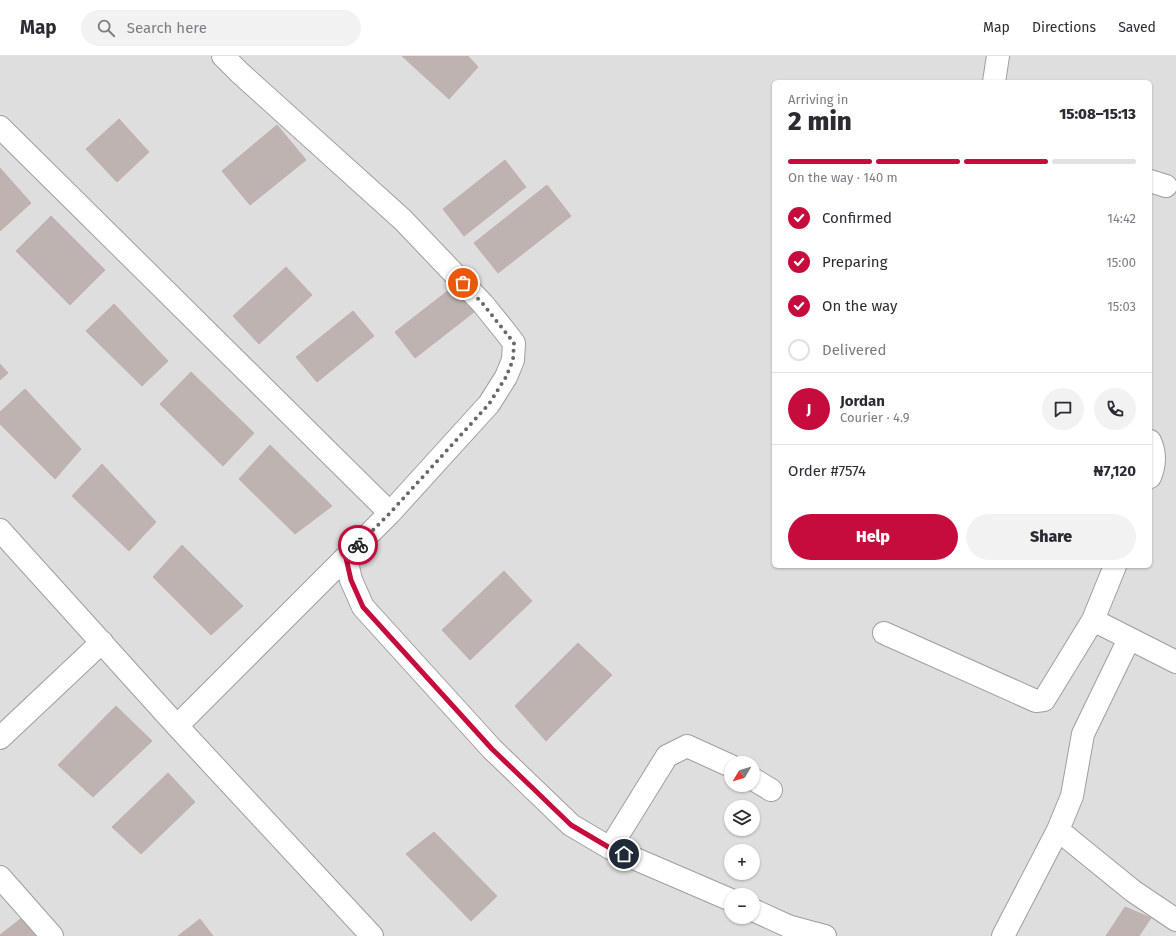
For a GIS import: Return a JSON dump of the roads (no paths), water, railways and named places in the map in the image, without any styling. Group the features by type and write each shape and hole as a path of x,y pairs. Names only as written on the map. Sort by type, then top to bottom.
{"street":[{"path":"177,726 390,513 489,404 506,377 513,360 514,343 483,304 403,220 246,79 223,56"},
{"path":"994,80 998,56"},
{"path":"0,127 390,513"},
{"path":"1152,446 1154,450 1154,467 1152,472"},
{"path":"0,530 177,726 372,936"},
{"path":"346,558 351,580 363,607 487,744 571,825 610,848 724,897"},
{"path":"884,634 1036,701 1044,700 1093,620 1113,568"},
{"path":"1093,620 1176,662"},
{"path":"1003,936 1058,830 1072,796 1083,734 1129,639"},
{"path":"0,738 102,642"},
{"path":"610,848 667,756 687,746 724,763"},
{"path":"1058,830 1133,891 1176,920"},
{"path":"0,877 52,936"},
{"path":"760,913 788,926 825,936"}]}
